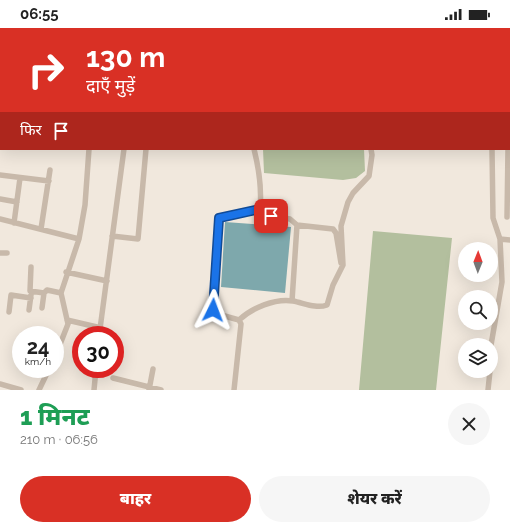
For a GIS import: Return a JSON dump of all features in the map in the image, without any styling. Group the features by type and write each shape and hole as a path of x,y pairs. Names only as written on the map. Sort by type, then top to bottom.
{"street":[{"path":"64,336 67,329 67,320 61,293 66,272 79,239 85,205 89,150"},
{"path":"101,326 124,150"},
{"path":"112,236 138,239 146,150"},
{"path":"254,150 259,168 262,196 260,209"},
{"path":"239,320 249,310 264,304 292,301 304,305 327,306 333,285 342,268 344,252 341,226 350,197 369,176 372,155 370,150"},
{"path":"492,150 493,218 500,239 502,282 492,338"},
{"path":"507,217 509,167 508,150"},
{"path":"41,229 50,170"},
{"path":"0,175 49,181"},
{"path":"14,223 20,178"},
{"path":"0,199 17,202"},
{"path":"239,320 220,316 214,313 213,310 219,218 260,209 271,216 290,219 297,225 333,229 336,233 342,268"},
{"path":"0,219 79,239"},
{"path":"292,301 297,225"},
{"path":"500,239 510,240"},
{"path":"0,253 7,253"},
{"path":"29,310 31,295 29,290 32,267"},
{"path":"66,272 107,281"},
{"path":"9,312 11,295 31,295 44,293 47,290 61,293"},
{"path":"42,308 44,293"},
{"path":"67,320 97,326"},
{"path":"234,390 242,329 239,320"},
{"path":"150,389 153,369"},
{"path":"39,390 45,378"},
{"path":"94,390 95,378"},
{"path":"113,378 150,389 161,390"},
{"path":"488,390 489,378"},
{"path":"0,384 21,390"}],"green space":[{"path":"263,150 364,150 365,171 356,178 343,180 264,173"},
{"path":"373,231 452,238 436,390 359,390"}],"water":[{"path":"225,222 291,227 285,293 221,287"}],"route":[{"path":"213,310 219,218 237,213 253,212 260,209 271,216"}]}
